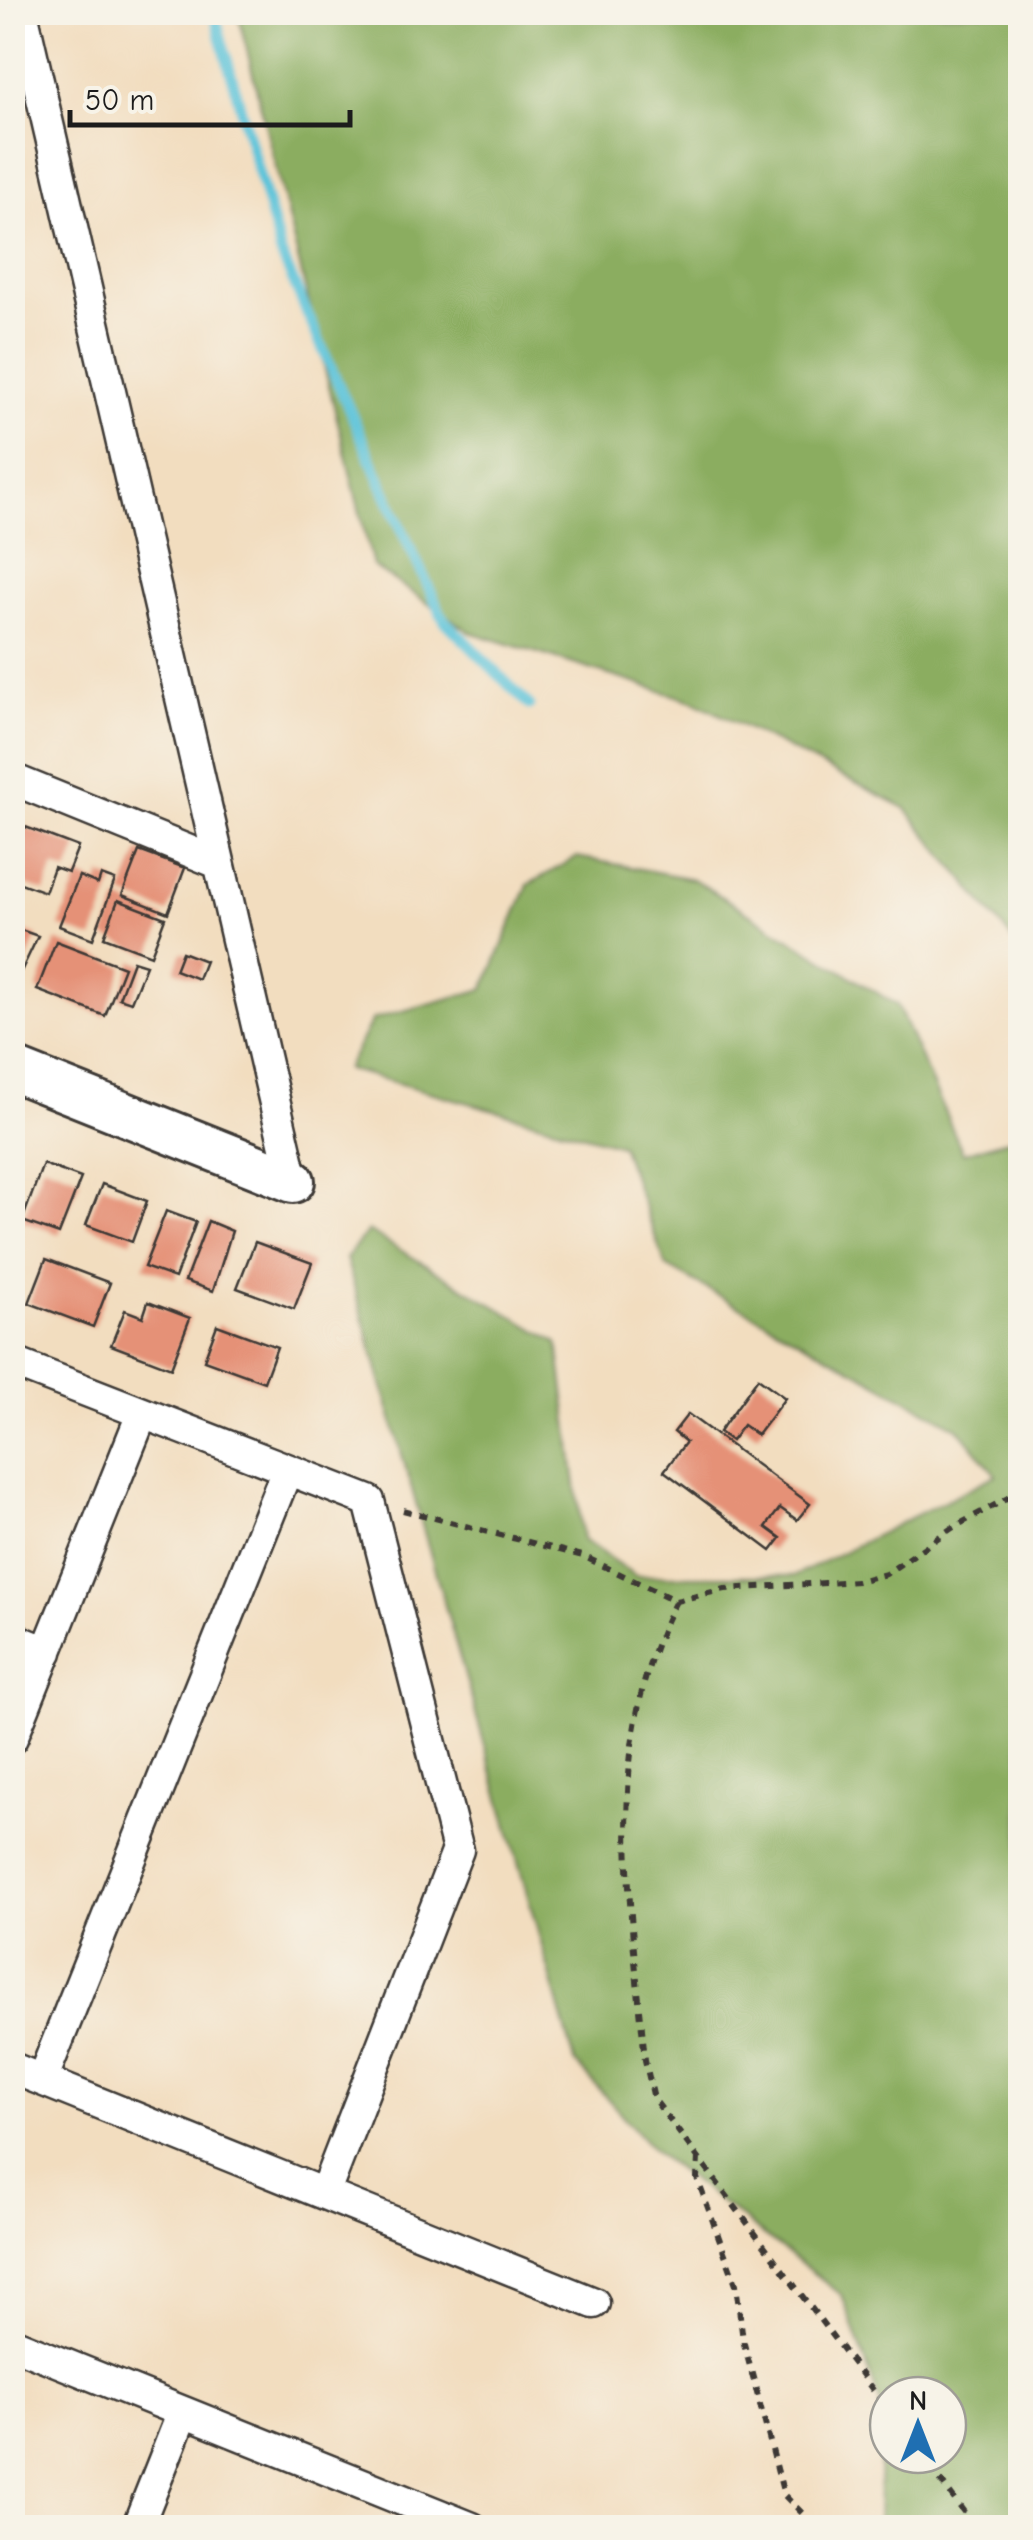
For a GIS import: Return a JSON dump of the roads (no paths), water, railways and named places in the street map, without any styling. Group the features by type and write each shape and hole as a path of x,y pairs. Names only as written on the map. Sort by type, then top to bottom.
{"street":[{"path":"22,12 293,1181"},
{"path":"12,778 216,862"},
{"path":"12,1069 293,1181"},
{"path":"12,1362 369,1501 458,1850 324,2192"},
{"path":"12,1738 142,1414"},
{"path":"42,2080 287,1470"},
{"path":"12,1638 47,1652"},
{"path":"12,2068 594,2303"},
{"path":"12,2343 472,2528"},
{"path":"137,2528 183,2412"}],"waterway":[{"path":"214,12 281,254 408,543 444,620 529,705"}]}
